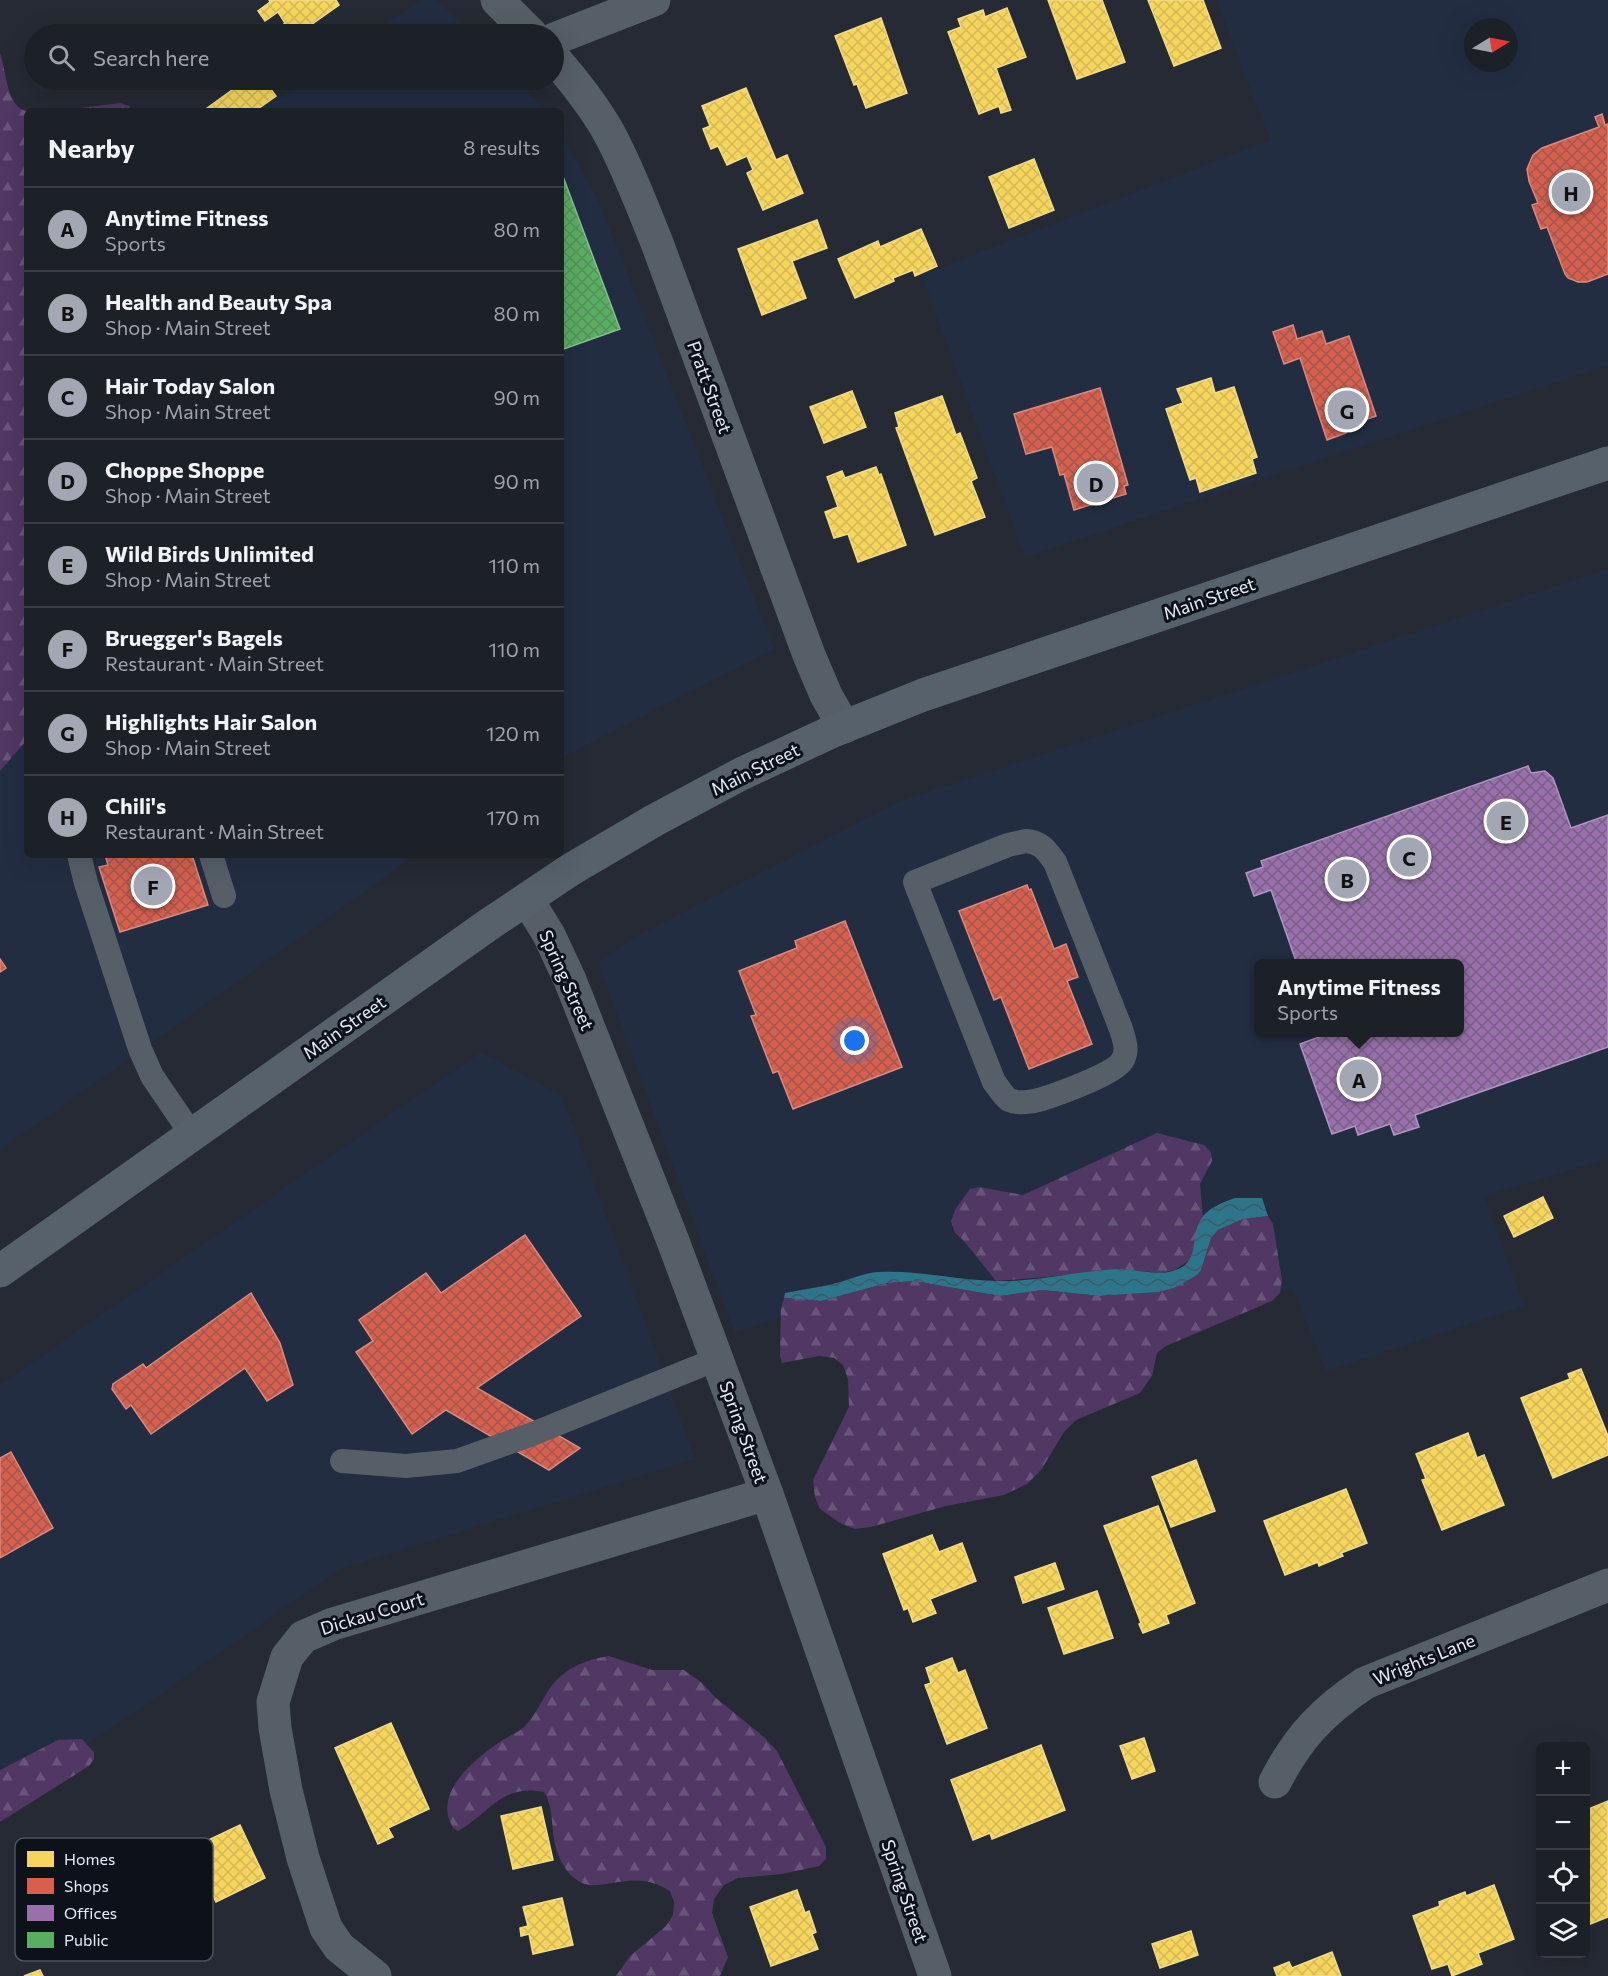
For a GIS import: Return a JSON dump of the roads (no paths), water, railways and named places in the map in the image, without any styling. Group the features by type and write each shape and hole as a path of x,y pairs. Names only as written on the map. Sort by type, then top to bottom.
{"main road":[{"name":"Main Street","path":"0,1271 570,870 655,820 741,774 844,727 934,692 1608,464"}],"street":[{"path":"497,0 521,24"},
{"path":"564,35 654,0"},
{"name":"Pratt Street","path":"564,69 576,83 608,132 634,184 809,655 844,727"},
{"name":"Spring Street","path":"527,899 549,935 570,980 674,1241 767,1494 935,1976"},
{"name":"Dickau Court","path":"375,1976 339,1947 326,1928 303,1858 286,1790 275,1728 273,1702 287,1657 295,1645 303,1637 333,1624 767,1494"},
{"name":"Wrights Lane","path":"1275,1782 1287,1758 1320,1717 1365,1683 1608,1585"}],"lane":[{"path":"1026,841 1035,842 1044,847 1055,862 1121,1029 1126,1052 1124,1060 1106,1074 1041,1100 1017,1102 1003,1095 994,1082 915,882 1008,845 1026,841"},
{"path":"80,858 140,1049 152,1076 192,1135"},
{"path":"212,858 224,896"},
{"path":"342,1461 406,1466 457,1461 530,1435 717,1359"}],"water":[{"path":"1235,1198 1262,1198 1268,1216 1243,1219 1218,1230 1211,1238 1201,1270 1197,1275 1174,1288 1159,1292 1099,1296 1043,1290 1000,1296 914,1281 887,1283 821,1301 784,1298 785,1293 829,1285 878,1272 908,1272 996,1281 1027,1280 1118,1269 1152,1273 1173,1271 1188,1262 1198,1226 1204,1215 1216,1206"}],"place":[{"name":"Chili's","path":"1571,192"},
{"name":"Highlights Hair Salon","path":"1347,410"},
{"name":"Choppe Shoppe","path":"1096,483"},
{"name":"Wild Birds Unlimited","path":"1506,821"},
{"name":"Hair Today Salon","path":"1409,857"},
{"name":"Health and Beauty Spa","path":"1347,879"},
{"name":"Bruegger's Bagels","path":"153,886"},
{"name":"Anytime Fitness","path":"1359,1079"}]}
